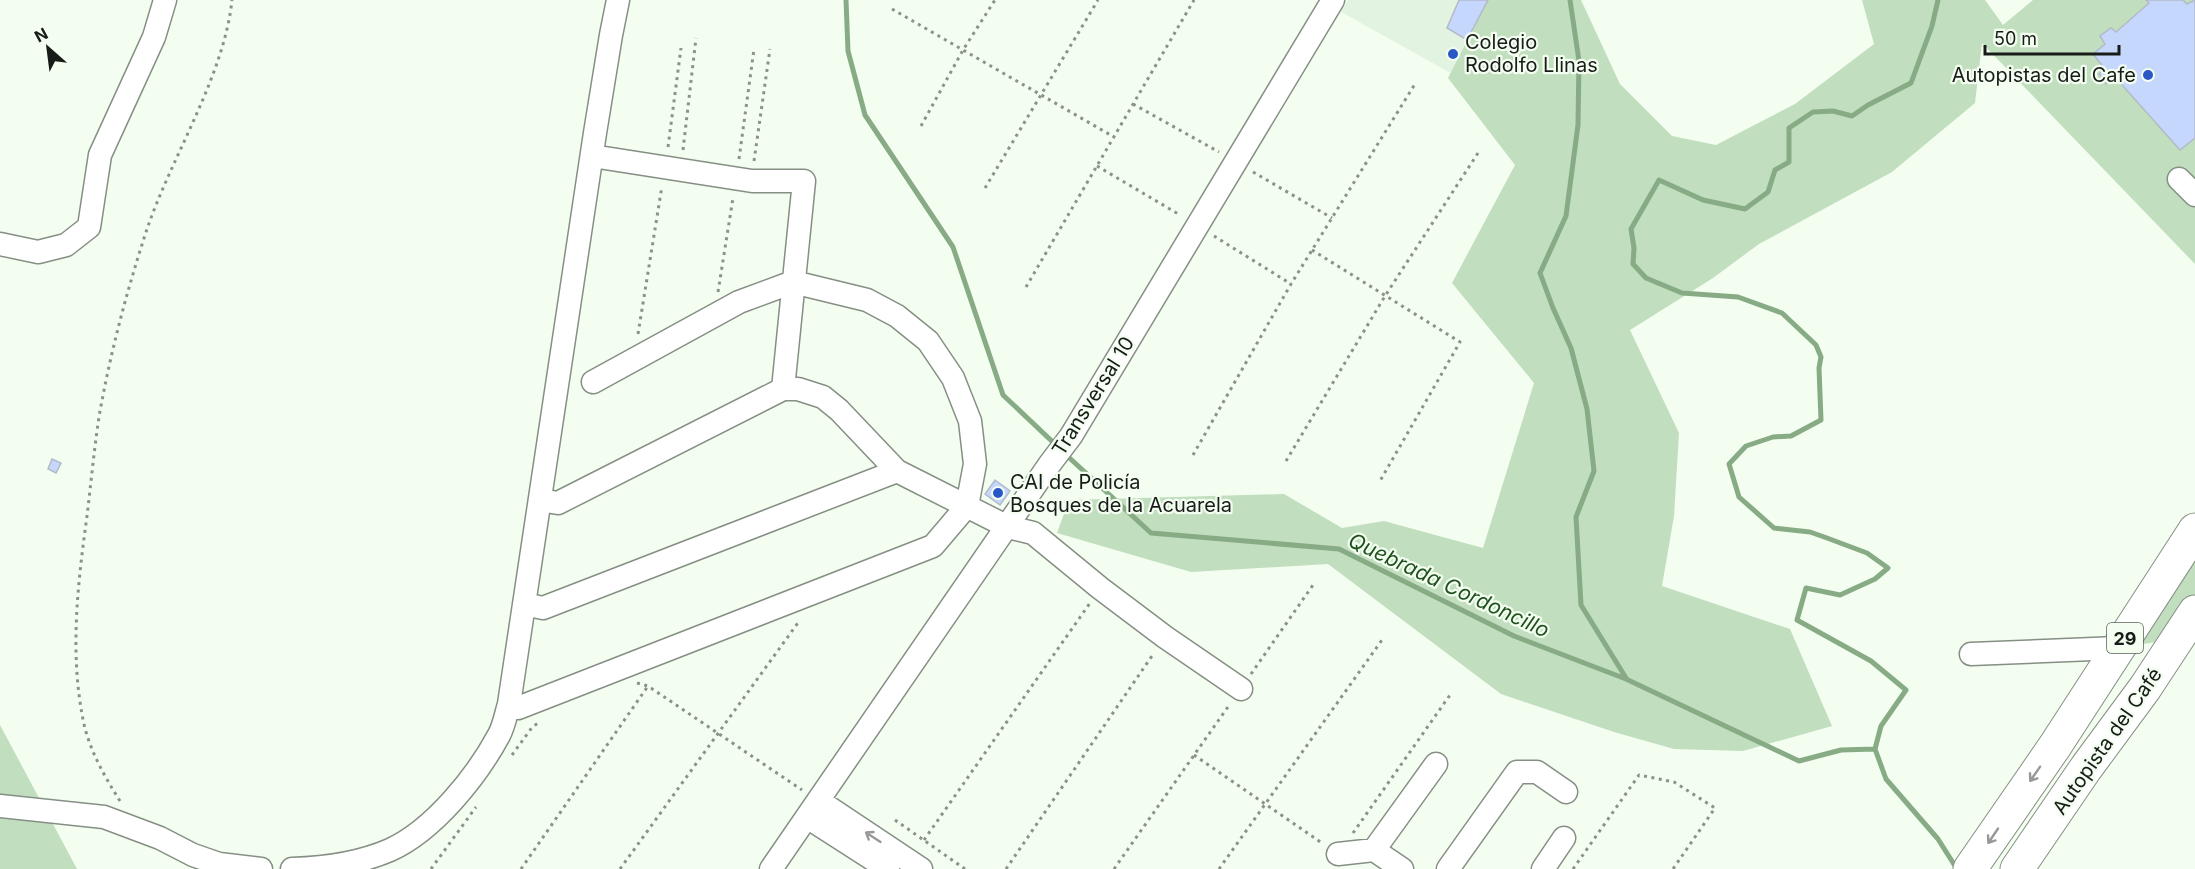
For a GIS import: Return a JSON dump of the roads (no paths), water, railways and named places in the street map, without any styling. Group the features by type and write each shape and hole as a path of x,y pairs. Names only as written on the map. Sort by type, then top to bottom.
{"highway":[{"name":"Autopista del Café","path":"2055,747 2195,530"},
{"name":"Autopista del Café","path":"1970,869 2055,747 2195,569"},
{"name":"Autopista del Café","path":"2017,869 2086,768 2145,688 2195,612"},
{"path":"2145,688 2177,656 2195,645"}],"street":[{"path":"0,244 38,252 66,245 89,227 100,154 154,38 165,0"},
{"path":"292,869 338,865 363,859 390,850 406,841 442,811 461,790 500,733 509,704 592,156 618,0"},
{"name":"Transversal 10","path":"771,869 1071,436 1333,0"},
{"path":"592,156 672,160 752,181 804,182 783,388"},
{"path":"509,704 518,708 933,546 967,506 975,464 970,421 953,378 928,341 897,316 867,300 793,282 739,302 593,382"},
{"path":"540,500 558,503 783,388 798,389 823,397 839,410 897,471 1008,527 1033,533 1165,638 1241,689"},
{"path":"524,604 543,608 897,471"},
{"path":"1971,654 2118,648"},
{"path":"1374,850 1436,764"},
{"path":"1448,869 1517,772 1537,772 1566,792"},
{"path":"0,806 104,818 160,838 193,855 219,864 261,869"},
{"path":"813,809 888,869"},
{"path":"813,809 921,869"},
{"path":"1543,869 1564,838"},
{"path":"1338,854 1374,850 1402,869"}],"waterway":[{"name":"Quebrada Cordoncillo","path":"846,0 848,51 865,115 953,247 1003,395 1057,446"},
{"path":"1570,0 1579,61 1578,125 1566,216 1540,273 1571,348 1587,409 1594,471 1576,517 1581,605 1626,678"},
{"path":"1938,0 1932,26 1911,83 1852,116 1833,111 1813,112 1789,128 1789,162 1775,170 1768,192 1745,209 1703,200 1659,180 1631,229 1634,248 1633,264 1646,278 1682,293 1738,297 1782,313 1816,345 1821,357 1819,368 1821,420 1791,436 1773,437 1746,446 1729,464 1739,497 1774,528 1810,532 1867,553 1888,568 1875,579 1840,595 1806,588 1797,620 1871,661 1906,690 1881,726 1875,749 1886,779 1938,839 1957,869"},
{"name":"Quebrada Cordoncillo","path":"1063,452 1151,533 1339,549 1514,636 1626,679 1799,761 1841,750 1875,749"}],"place":[{"name":"Colegio Rodolfo Llinas","path":"1453,54"},
{"name":"Autopistas del Cafe","path":"2148,75"},
{"name":"CAI de Policía Bosques de la Acuarela","path":"998,493"}]}
